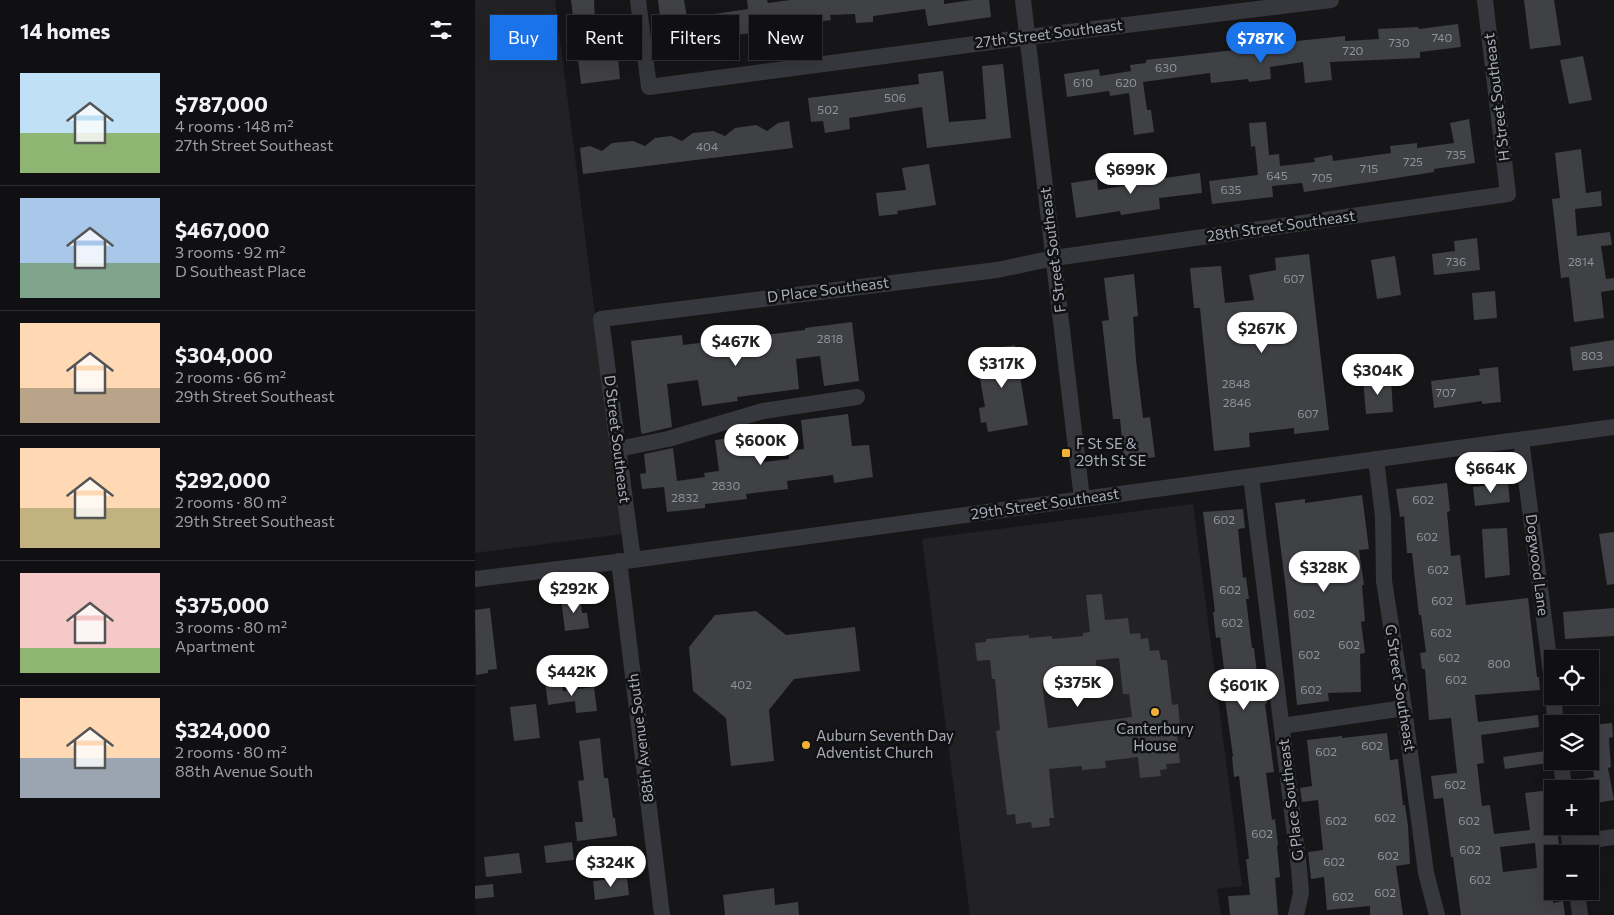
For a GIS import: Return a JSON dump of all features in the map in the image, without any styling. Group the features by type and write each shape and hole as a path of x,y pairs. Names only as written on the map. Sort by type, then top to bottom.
{"street":[{"name":"27th Street Southeast","path":"638,0 649,87 1028,37 1331,0"},
{"name":"F Street Southeast","path":"1023,0 1082,499"},
{"name":"H Street Southeast","path":"1485,0 1508,194"},
{"name":"28th Street Southeast","path":"1054,258 1508,194"},
{"name":"D Place Southeast","path":"601,319 997,270 1054,258"},
{"name":"D Street Southeast","path":"601,319 618,449 626,561"},
{"path":"618,449 668,439 763,411 857,397"},
{"name":"29th Street Southeast","path":"475,579 626,561 1614,427"},
{"name":"Dogwood Lane","path":"1521,440 1548,650"},
{"name":"G Street Southeast","path":"1375,459 1383,517 1384,582 1404,708 1426,873 1437,915"},
{"name":"G Place Southeast","path":"1251,477 1301,884 1300,900 1296,915"},
{"name":"88th Avenue South","path":"626,561 663,915"},
{"path":"1282,726 1404,708"},
{"path":"1583,845 1614,837"},
{"path":"1578,900 1580,915"}],"shaded area":[{"path":"475,0 555,0 557,15 490,15 490,60 557,60 557,16 623,534 475,553"},
{"path":"1193,504 1242,886 1217,889 1221,915 970,915 922,539"}],"building":[{"path":"571,0 594,0 595,15 573,15"},
{"path":"658,0 684,0 686,15 660,15"},
{"path":"747,0 767,0 768,3 790,0 944,0 944,4 972,0 989,0 991,17 928,26 925,9 873,16 873,22 856,23 855,14 830,15 831,20 822,21 822,15 749,15 749,33 739,35 739,15 707,15 748,9"},
{"path":"1524,0 1554,0 1561,45 1530,49"},
{"path":"1458,24 1461,47 1420,52 1420,58 1330,62 1332,80 1305,83 1303,62 1270,67 1271,79 1249,82 1248,79 1211,83 1210,73 1143,82 1147,110 1151,110 1154,132 1134,135 1129,93 1110,96 1109,91 1067,97 1064,74 1099,69 1100,76 1131,71 1130,65 1146,63 1146,60 1244,49 1244,46 1278,42 1345,36 1345,41 1379,39 1378,29 1418,27 1419,29"},
{"path":"1583,56 1592,100 1569,104 1560,60"},
{"path":"578,60 618,60 620,79 581,84"},
{"path":"1003,64 1011,138 927,148 922,107 849,118 850,129 825,133 823,121 811,122 808,98 919,84 918,74 943,71 949,122 986,119 982,66"},
{"path":"1469,119 1475,163 1434,169 1434,172 1304,192 1302,183 1272,186 1273,197 1212,204 1209,181 1258,175 1255,146 1251,147 1249,123 1266,122 1269,155 1279,154 1280,166 1315,162 1314,158 1332,155 1333,161 1391,153 1390,146 1417,143 1417,148 1454,143 1450,123"},
{"path":"789,121 793,148 583,174 580,148 590,146 602,151 612,143 633,141 645,146 655,138 671,136 682,141 693,133 713,131 725,136 735,128 756,125 767,131 778,123"},
{"path":"1581,149 1586,193 1601,191 1602,206 1575,209 1577,236 1610,232 1612,245 1601,246 1606,279 1614,278 1614,290 1601,292 1604,318 1574,322 1569,277 1561,278 1552,199 1560,198 1555,153"},
{"path":"929,164 936,205 897,211 898,214 879,216 876,193 906,190 902,168"},
{"path":"1200,173 1202,193 1159,198 1160,209 1121,215 1120,211 1076,218 1071,183 1097,179 1098,190 1130,185 1130,183"},
{"path":"1477,238 1480,270 1434,275 1432,254 1455,251 1454,241"},
{"path":"1309,254 1329,430 1294,434 1294,428 1249,433 1250,447 1214,451 1200,308 1194,308 1190,268 1221,266 1225,303 1254,300 1249,275 1276,270 1275,258"},
{"path":"1395,256 1401,295 1377,299 1371,260"},
{"path":"1134,274 1138,316 1133,317 1136,360 1143,418 1150,417 1155,457 1124,461 1120,419 1113,419 1102,321 1109,320 1104,278"},
{"path":"1495,291 1497,318 1474,320 1472,293"},
{"path":"852,322 859,381 824,386 820,356 796,359 799,389 737,397 738,401 702,406 698,380 667,384 672,427 642,434 631,341 682,335 683,345 805,330 805,328"},
{"path":"1614,340 1614,366 1573,371 1570,347"},
{"path":"1015,345 1028,425 988,432 986,422 981,423 979,408 985,407 978,367 980,367 978,351"},
{"path":"1498,367 1501,402 1482,404 1482,401 1434,408 1431,381 1480,375 1479,369"},
{"path":"1391,378 1393,412 1366,414 1363,379"},
{"path":"848,414 852,446 869,445 873,477 834,483 833,475 787,481 788,489 746,494 747,499 705,504 705,508 667,512 664,487 642,489 640,474 646,473 644,454 673,448 677,481 705,477 704,473 719,471 715,440 745,436 744,432 760,429 764,462 789,459 788,451 804,449 801,420"},
{"path":"1447,483 1450,511 1447,512 1451,556 1460,555 1466,605 1528,598 1540,690 1475,695 1478,722 1538,715 1539,727 1481,735 1484,763 1477,764 1482,806 1490,805 1494,834 1530,830 1525,793 1544,791 1544,835 1558,835 1559,845 1544,845 1544,900 1553,900 1553,903 1563,901 1565,915 1461,915 1443,798 1434,799 1431,776 1457,773 1451,718 1429,720 1425,669 1422,669 1420,653 1426,652 1421,615 1419,615 1412,553 1407,553 1404,516 1400,517 1396,489","holes":["1535,843 1537,868 1503,872 1500,847"]},
{"path":"1508,483 1510,502 1475,506 1473,487"},
{"path":"1362,495 1369,549 1359,550 1364,585 1362,585 1365,621 1361,622 1365,653 1360,654 1361,692 1328,693 1329,701 1297,705 1286,590 1275,503 1305,499 1305,503"},
{"path":"1243,509 1245,528 1238,529 1243,578 1246,577 1249,599 1246,599 1258,682 1264,681 1267,703 1265,704 1274,772 1266,773 1272,820 1275,819 1278,845 1280,877 1275,878 1278,915 1230,915 1228,896 1250,895 1246,859 1249,859 1239,776 1234,777 1233,756 1223,685 1226,685 1220,637 1216,638 1213,612 1215,612 1203,512"},
{"path":"1507,528 1510,575 1485,578 1482,529"},
{"path":"1614,532 1614,584 1607,585 1599,534"},
{"name":"Canterbury House","path":"1102,594 1105,620 1128,618 1130,634 1140,633 1141,639 1148,638 1150,651 1159,650 1161,660 1167,660 1172,705 1178,704 1180,726 1176,726 1180,763 1166,764 1167,769 1160,770 1161,776 1140,778 1138,757 1105,761 1106,768 1082,770 1082,766 1049,769 1054,818 1049,818 1050,826 1032,828 1031,822 1016,824 1015,814 1007,815 996,731 1000,730 995,679 992,679 990,660 977,661 975,643 986,642 986,639 1029,635 1029,638 1052,636 1052,639 1083,636 1083,633 1090,632 1086,595","holes":["1119,658 1123,694 1129,694 1132,717 1048,728 1042,683 1097,675 1096,660"]},
{"path":"580,596 582,613 587,613 589,628 565,631 561,598"},
{"path":"490,608 497,669 488,670 488,673 476,675 475,610"},
{"path":"1614,608 1614,636 1565,639 1563,612"},
{"path":"756,611 786,635 855,627 860,671 794,679 769,710 774,761 731,766 726,718 693,691 689,647 715,615"},
{"path":"561,680 563,691 594,687 597,711 576,713 575,701 548,705 545,682"},
{"path":"536,704 540,738 514,741 510,707"},
{"path":"1612,723 1613,737 1609,738 1611,767 1608,768 1614,800 1599,802 1599,780 1578,780 1594,777 1593,770 1599,770 1599,724"},
{"path":"1387,733 1390,760 1398,759 1403,805 1405,805 1408,826 1410,864 1396,866 1403,915 1370,915 1370,906 1327,910 1324,877 1311,879 1308,852 1323,850 1318,800 1302,802 1300,788 1312,786 1307,740"},
{"path":"600,738 604,778 608,778 617,836 577,841 575,822 583,822 578,781 584,780 579,741"},
{"path":"1544,751 1544,764 1505,769 1503,757"},
{"path":"572,842 574,860 546,863 544,846"},
{"path":"519,853 522,873 486,877 484,857"},
{"path":"627,877 629,895 595,900 593,881"},
{"path":"493,884 494,897 475,899 475,886"},
{"path":"774,888 775,905 798,902 799,915 725,915 723,895"}],"place":[{"name":"F St SE & 29th St SE","path":"1066,453"},
{"name":"Canterbury House","path":"1155,712"},
{"name":"Auburn Seventh Day Adventist Church","path":"806,745"}]}
